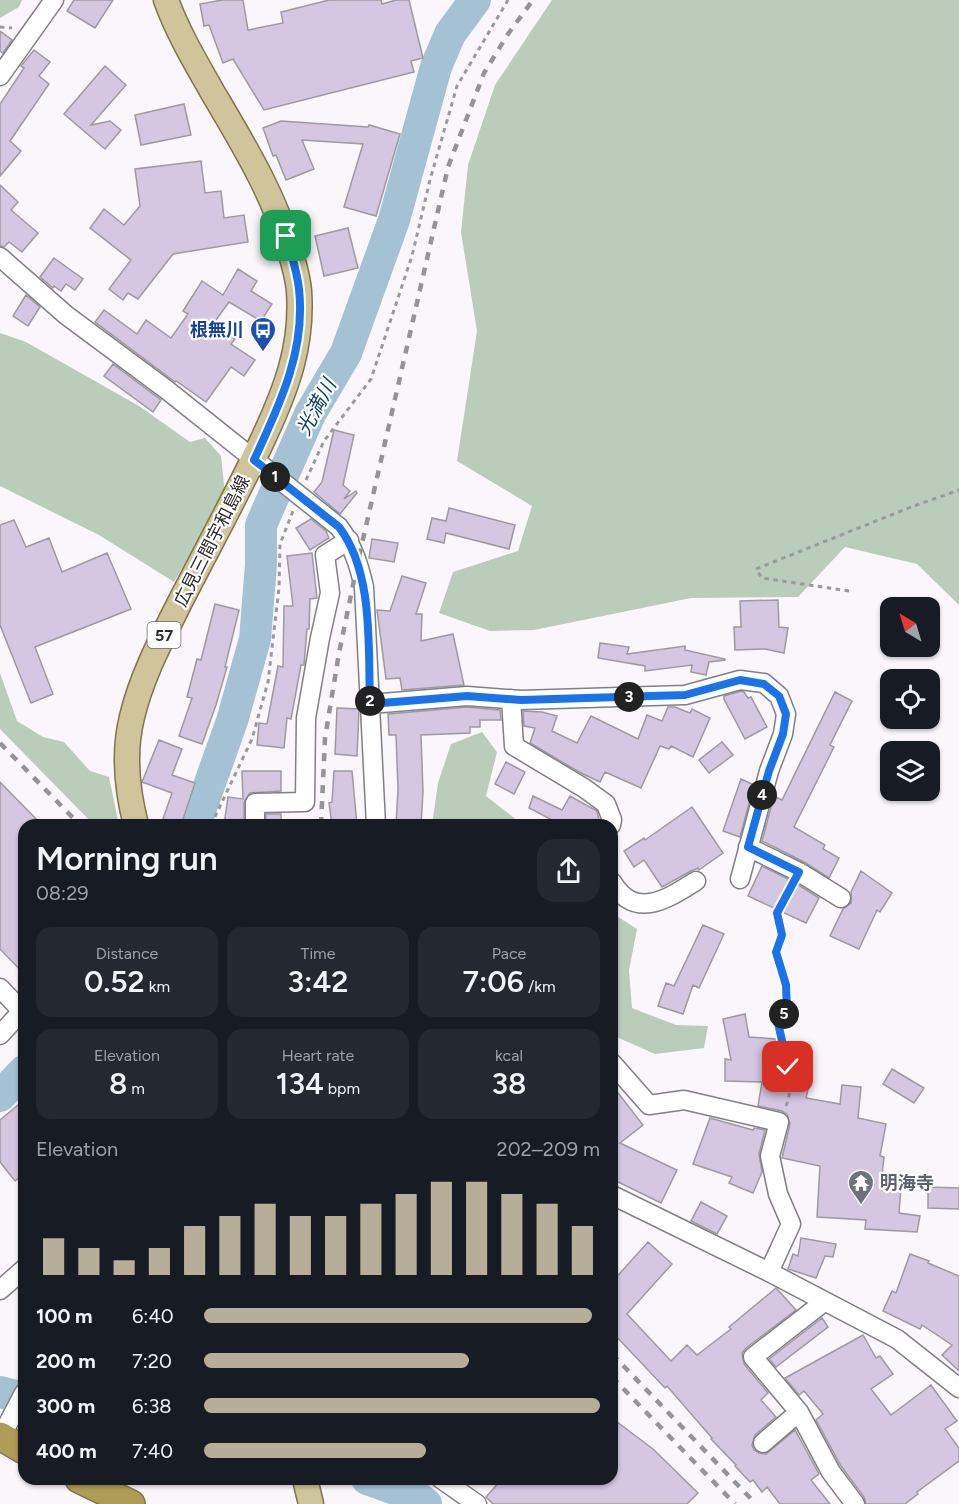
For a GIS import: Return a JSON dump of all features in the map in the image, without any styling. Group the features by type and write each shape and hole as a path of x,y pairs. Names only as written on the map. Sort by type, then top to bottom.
{"highway":[{"path":"91,1485 131,1504"}],"main road":[{"name":"広見三間宇和島線","path":"134,819 129,798 128,753 132,719 143,682 164,633 263,467 291,371 297,342 299,290 291,255 276,209 260,176 178,30 166,0"}],"street":[{"path":"0,76 54,0"},
{"path":"0,257 66,315 166,390 339,527 349,540 358,561 364,587 376,819"},
{"path":"255,819 255,803 305,802 306,718 330,593 325,555 349,540"},
{"path":"370,704 467,696 511,699 685,695 740,680 764,684 779,696 786,714 783,734 769,771 740,879"},
{"path":"511,699 514,746 584,788 606,804 612,819"},
{"path":"748,847 799,872 841,898"},
{"path":"618,891 629,901 649,905 672,896 696,881"},
{"path":"0,988 18,1007"},
{"path":"0,1035 18,1015"},
{"path":"618,1070 649,1105 684,1101 779,1122 770,1156 778,1194 791,1224 769,1272"},
{"path":"618,1199 769,1272 897,1339 959,1388"},
{"path":"0,1290 18,1274"},
{"path":"824,1302 753,1357 799,1412 831,1472 855,1504"},
{"path":"10,1434 18,1411"},
{"path":"764,1443 799,1412"},
{"path":"450,1485 477,1504"}],"path":[{"path":"214,819 252,739 268,682 279,588 280,544 294,492 324,441 371,378 412,256 430,180 457,86 508,0"},
{"path":"849,591 762,578 756,569 910,507 959,490"},
{"path":"779,1122 790,1098 788,1067 778,1023 787,1011 786,985 776,952 782,935 777,913 799,872"}],"green space":[{"path":"0,0 22,0 19,7 0,18"},
{"path":"552,0 959,0 959,605 917,564 845,547 798,597 691,598 534,630 490,631 439,613 453,572 518,551 532,506 457,461 477,331 461,232 468,165 495,85"},
{"path":"0,333 26,342 139,406 190,442 205,438 221,456 225,494 174,582 99,535 0,486"},
{"path":"0,673 17,721 43,737 64,742 90,771 109,777 118,819 88,819 0,729"},
{"path":"482,732 497,752 486,796 515,819 433,819 438,783 451,744"},
{"path":"618,917 637,929 629,970 632,1008 676,1025 708,1026 704,1048 655,1054 618,1038"}],"building":[{"path":"74,0 113,0 95,28 67,11"},
{"path":"222,0 243,0 248,30 283,23 281,12 329,0 381,0 382,4 396,0 409,0 423,58 411,61 414,72 264,110 233,59 223,63 209,25 204,26 200,4"},
{"path":"0,31 12,40 3,53 0,51"},
{"path":"34,50 50,62 39,76 49,84 10,141 21,151 0,176 0,104 24,68 21,66"},
{"path":"105,66 126,85 91,125 110,121 121,130 105,149 64,114"},
{"path":"184,104 191,135 141,145 135,115"},
{"path":"281,121 368,127 369,125 400,134 376,216 344,207 363,144 302,140 314,169 286,180 276,155 273,156 263,128"},
{"path":"201,161 205,193 221,191 224,218 244,215 248,242 173,254 138,299 128,293 123,300 109,289 131,260 90,228 104,209 124,225 140,206 135,169"},
{"path":"0,185 18,202 11,210 38,233 22,252 9,242 4,247 0,246"},
{"path":"348,228 358,268 324,276 315,236"},
{"path":"54,258 83,279 75,290 66,284 61,291 54,286 53,288 40,277"},
{"path":"238,269 257,281 251,291 272,304 261,321 229,302 213,324 235,339 231,344 255,360 244,376 231,367 206,402 175,382 95,322 104,310 137,334 146,320 171,338 188,314 183,311 202,281 223,295"},
{"path":"26,295 40,307 28,326 13,316"},
{"path":"113,364 161,400 153,412 104,376"},
{"path":"334,430 354,435 343,485 350,491 344,499 356,491 357,493 340,514 314,492 322,482"},
{"path":"449,508 515,525 509,549 446,533 444,543 427,539 432,518 446,521"},
{"path":"311,519 326,531 329,538 310,550 296,528"},
{"path":"14,520 26,547 49,538 62,572 107,553 131,609 35,647 53,694 31,703 0,625 0,525"},
{"path":"372,539 398,543 394,562 369,558"},
{"path":"312,553 317,598 310,599 304,665 301,665 291,719 287,718 284,748 257,745 259,723 267,724 278,666 283,667 284,606 293,606 287,556"},
{"path":"402,576 426,583 416,614 422,614 421,641 453,634 464,685 402,690 400,678 386,679 377,610 390,611"},
{"path":"778,600 779,627 788,628 784,653 765,649 735,650 734,627 741,627 740,601"},
{"path":"215,604 239,610 225,667 227,667 202,744 179,736 192,698 187,697 197,659 201,660"},
{"path":"600,643 629,647 627,654 685,646 685,650 725,660 709,662 706,675 691,672 692,665 645,671 645,666 598,658"},
{"path":"741,691 748,698 751,697 767,727 745,739 724,699 724,696"},
{"path":"835,692 852,701 830,745 834,747 794,827 825,845 823,849 839,858 829,878 804,862 762,841 774,796 782,800"},
{"path":"467,707 500,710 501,720 480,720 480,727 470,727 470,733 421,735 421,819 396,819 396,735 389,735 388,714"},
{"path":"668,707 675,707 690,713 692,709 710,718 693,757 671,746 669,749 660,746 641,788 605,772 600,782 579,772 530,743 535,728 524,726 523,711 557,716 552,731 577,743 591,716 638,739 647,715 662,721"},
{"path":"337,708 359,709 357,756 335,754"},
{"path":"159,740 182,749 172,775 195,783 183,819 163,819 172,793 142,782"},
{"path":"722,742 733,755 709,773 699,760"},
{"path":"506,762 525,772 514,794 495,784"},
{"path":"242,771 281,771 281,791 250,793 244,802 244,819 225,819 228,797 243,799"},
{"path":"334,771 352,771 356,819 331,819 329,803 332,802"},
{"path":"741,779 754,785 740,837 723,831"},
{"path":"0,782 36,819 18,819 18,968 0,949"},
{"path":"533,796 562,810 570,796 597,811 599,819 550,819 529,808"},
{"path":"692,807 723,853 699,870 698,868 691,871 662,887 644,860 634,867 624,851 644,838 645,840"},
{"path":"266,814 281,814 281,819 266,819"},
{"path":"762,866 819,898 806,923 748,896"},
{"path":"861,871 892,893 880,912 877,910 859,949 830,936 843,909 851,903 851,892"},
{"path":"703,925 724,934 699,988 693,985 683,1014 658,1006 666,983 674,986"},
{"path":"745,1014 749,1037 776,1039 774,1060 781,1061 780,1071 811,1077 806,1098 840,1104 842,1085 861,1087 858,1118 886,1124 880,1156 884,1157 881,1185 901,1187 899,1213 920,1216 917,1232 865,1229 866,1220 817,1217 820,1166 782,1158 790,1124 787,1114 758,1106 762,1082 725,1081 725,1059 731,1060 723,1019"},
{"path":"892,1069 924,1088 914,1103 883,1084"},
{"path":"618,1093 643,1125 620,1143 677,1170 661,1203 618,1182"},
{"path":"18,1105 18,1179 15,1181 0,1162 0,1120"},
{"path":"710,1118 753,1130 754,1128 765,1130 759,1154 762,1172 753,1193 729,1183 732,1177 693,1164"},
{"path":"928,1187 959,1188 959,1209 928,1208"},
{"path":"701,1202 727,1216 717,1234 691,1221"},
{"path":"801,1238 836,1244 833,1257 825,1256 816,1278 788,1269 793,1254 798,1256"},
{"path":"648,1242 672,1264 627,1314 671,1361 687,1345 697,1355 731,1329 729,1327 776,1288 796,1310 742,1353 744,1364 768,1393 761,1400 776,1417 755,1435 752,1445 754,1450 766,1454 795,1430 819,1474 811,1480 830,1504 780,1504 767,1487 762,1492 753,1480 750,1482 735,1466 667,1386 665,1388 618,1338 618,1275"},
{"path":"910,1254 959,1276 959,1371 942,1355 952,1345 922,1325 920,1329 883,1311 892,1291 896,1293"},
{"path":"822,1318 828,1327 776,1367 769,1359"},
{"path":"863,1335 876,1358 880,1356 893,1374 871,1389 891,1415 931,1385 957,1421 945,1429 959,1448 959,1461 917,1492 918,1494 905,1504 866,1504 864,1497 841,1466 816,1420 823,1414 804,1391 799,1395 785,1378"},
{"path":"618,1423 653,1449 698,1493 687,1504 493,1504 486,1497 497,1485 618,1485"}],"waterway":[{"name":"光満川","path":"197,819 232,721 255,639 261,565 261,525 310,414 346,353 394,220 436,67 450,34 475,0"},
{"name":"光満川","path":"0,1096 18,1077"},
{"name":"光満川","path":"0,1392 18,1396"},
{"name":"光満川","path":"384,1485 417,1497 426,1504"}],"railway":[{"path":"321,819 325,738 339,653 448,167 484,73 508,34 533,0"},
{"path":"0,743 74,819"},
{"path":"618,1360 756,1504"},
{"path":"618,1383 735,1504"}],"place":[{"name":"根無川","path":"263,353"},
{"name":"明海寺","path":"861,1206"}],"route":[{"path":"286,236 299,290 297,342 284,395 254,460 339,527 349,540 358,561 364,587 370,704 467,696 521,700 685,695 740,680 764,684 779,696 786,714 783,734 769,771 748,847 799,872 777,913 782,935 776,952 786,985 787,1011 778,1023 788,1067"}]}
